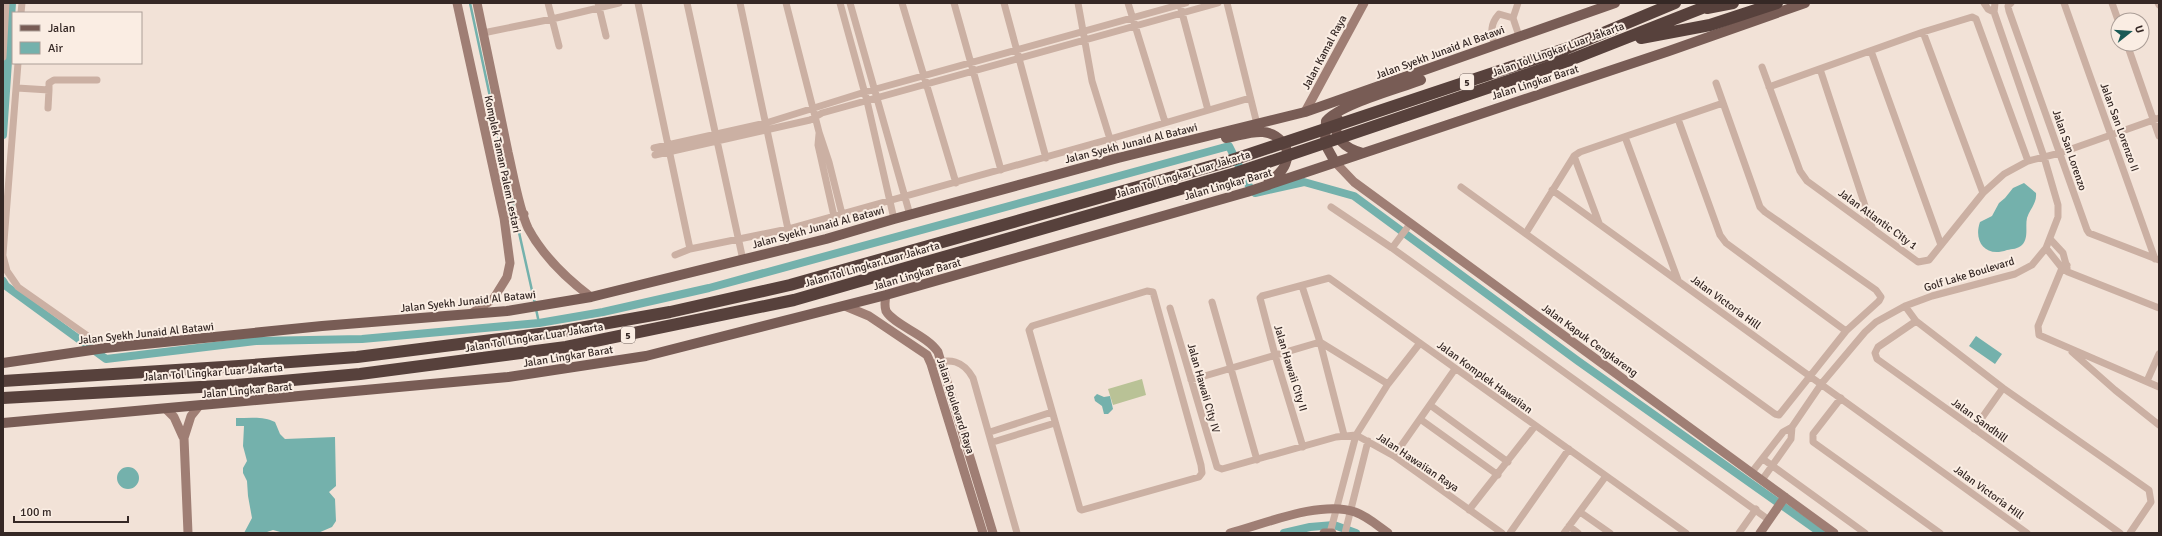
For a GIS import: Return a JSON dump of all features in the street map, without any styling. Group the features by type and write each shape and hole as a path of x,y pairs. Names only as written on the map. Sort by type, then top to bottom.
{"highway":[{"name":"Jalan Tol Lingkar Luar Jakarta","path":"3,381 137,374 357,357 578,328 670,312 790,285 1226,162 1564,49 1675,3"},
{"name":"Jalan Tol Lingkar Luar Jakarta","path":"3,398 275,382 360,374 566,347 794,300 1236,173 1570,60 1715,3"},
{"path":"1698,10 1733,3"},
{"path":"1625,39 1656,36 1710,25 1777,3"}],"main road":[{"name":"Jalan Syekh Junaid Al Batawi","path":"3,363 99,349 322,326 469,315 547,305 591,297 826,240 894,219 1115,159 1305,112 1447,63 1494,44 1615,3"},
{"name":"Jalan Lingkar Barat","path":"3,423 199,406 558,371 646,356 886,295 1247,192 1669,51 1805,3"},
{"path":"1335,162 1325,144 1326,121 1336,113 1349,107 1429,76 1447,63"},
{"path":"1349,107 1342,112 1338,120 1336,129 1338,138 1343,145 1351,150 1363,153"},
{"path":"1139,153 1165,150 1256,132 1269,133 1280,139 1284,144 1287,160 1281,170 1264,186"}],"street":[{"path":"3,57 6,3"},
{"name":"Komplek Taman Palem Lestari","path":"457,3 514,216 528,227 538,244 575,285 591,297"},
{"name":"Komplek Taman Palem Lestari","path":"469,315 479,310 494,298 507,277 510,263 514,216 512,170 477,3"},
{"path":"548,3 558,46"},
{"path":"483,33 552,19 599,6 619,3"},
{"path":"638,3 690,249"},
{"path":"687,3 718,138 743,260"},
{"path":"740,3 788,229"},
{"path":"786,3 842,214"},
{"path":"840,3 865,92 891,200 894,219"},
{"path":"850,3 910,215"},
{"path":"902,3 956,183"},
{"path":"954,3 1001,170"},
{"path":"1004,3 1046,158"},
{"path":"1078,3 1092,81 1110,140 1109,146 1115,159"},
{"path":"1128,3 1165,122"},
{"path":"655,151 718,138 768,131 810,120 822,113 867,100 1218,3"},
{"path":"1227,3 1251,94 1250,98 1257,124"},
{"name":"Jalan Kamal Raya","path":"1305,112 1364,3"},
{"path":"1518,3 1513,18 1519,36"},
{"name":"Golf Lake Boulevard","path":"1984,3 1988,9 1994,12"},
{"name":"Golf Lake Boulevard","path":"1752,472 1783,432 1792,427 1822,384 1865,332 1876,322 1905,306 1932,296 2015,274 2032,265 2046,248 2058,217 2058,205 2044,157 1994,12 1995,3"},
{"name":"Jalan San Lorenzo","path":"2011,3 2008,6 2009,11 2088,232 2157,259"},
{"name":"Jalan San Lorenzo II","path":"2064,3 2157,259"},
{"path":"718,138 806,112 814,107 865,92 1182,4 1182,13 1208,110"},
{"path":"599,6 606,36"},
{"path":"1494,44 1491,29 1497,16 1499,14 1513,18"},
{"path":"1769,87 1968,16 1976,19 2028,161"},
{"path":"1923,32 1983,193"},
{"path":"1871,51 1941,245"},
{"path":"2130,52 2156,120 2159,136"},
{"path":"18,64 3,255 7,271 18,287 99,349"},
{"name":"Jalan Atlantic City 1","path":"1762,67 1800,171 1807,181 1918,262 1929,260 1983,193 2004,174 2028,161 2060,153 2156,120"},
{"path":"1820,69 1872,227"},
{"path":"48,108 50,83 54,80 97,80"},
{"path":"1461,187 1775,414 1782,413 1809,376 1846,331 1879,301 1880,294 1760,207 1716,83"},
{"path":"17,88 49,90"},
{"path":"675,255 690,249 788,229 1110,140 1165,122 1250,98"},
{"path":"1526,233 1574,156 1580,152 1723,103"},
{"path":"1678,119 1723,239 1846,331"},
{"path":"819,132 818,145 834,216"},
{"path":"1625,136 1678,280"},
{"path":"1574,156 1599,223"},
{"name":"Jalan Kapuk Cengkareng","path":"1335,162 1354,182 1409,226 1752,472 1784,498 1834,533"},
{"name":"Jalan Victoria Hill","path":"1552,190 2027,533"},
{"path":"1331,207 1392,248 1770,520"},
{"path":"1392,248 1409,226"},
{"path":"2050,239 2063,253 2065,268 2038,326 2039,335 2159,387"},
{"path":"2046,248 2065,268 2159,308"},
{"name":"Jalan Komplek Hawaiian","path":"1262,296 1328,278 1683,532"},
{"path":"1302,286 1320,342 1344,436"},
{"path":"1141,292 1153,292 1201,465 1201,475 1082,510 1080,509 1052,412 1030,336 1029,330 1032,326 1141,292"},
{"name":"Jalan Boulevard Raya","path":"886,295 885,307 889,315 934,347 941,361 958,416 958,435 983,533"},
{"name":"Jalan Hawaii City II","path":"1262,296 1260,302 1303,447"},
{"path":"1212,302 1257,460 1356,434"},
{"name":"Jalan Boulevard Raya","path":"845,306 863,312 924,352 931,364 948,419 958,435 993,533"},
{"path":"1905,306 1916,321 2003,388 2149,490 2151,502 2130,533"},
{"name":"Jalan Hawaii City IV","path":"1170,308 1215,464 1217,467 1222,469 1257,460"},
{"name":"Jalan Sandhill","path":"1916,321 1878,346 1875,353 1877,359 2120,533"},
{"path":"1191,380 1320,342 1388,384"},
{"path":"1324,533 1331,531 1356,434 1388,384 1420,343"},
{"path":"2067,347 2115,390 2159,425"},
{"path":"2147,381 2159,354"},
{"path":"931,364 941,361 957,362 969,370 993,442 1017,533"},
{"path":"1394,456 1456,369"},
{"path":"1974,429 2003,388"},
{"path":"1841,398 1813,434 1813,442 1940,533"},
{"path":"1430,405 1508,462"},
{"path":"188,533 184,438 191,416 199,406"},
{"path":"166,409 174,417 184,438"},
{"path":"990,432 1052,412"},
{"path":"948,419 958,416"},
{"path":"1420,419 1498,475"},
{"path":"993,442 1055,423"},
{"path":"1469,510 1535,426"},
{"name":"Golf Lake Boulevard","path":"1762,480 1791,439 1792,427"},
{"name":"Jalan Hawaiian Raya","path":"1356,434 1394,456 1502,533"},
{"path":"1345,531 1358,475 1368,441"},
{"path":"1510,533 1569,450"},
{"path":"1763,459 1865,533"},
{"path":"1347,472 1358,475"},
{"path":"1564,533 1606,476"},
{"path":"1760,533 1784,498"},
{"path":"1739,533 1756,509"},
{"path":"1230,533 1316,510 1336,510 1350,513 1368,519 1388,533"},
{"path":"1580,512 1610,533"},
{"path":"1569,526 1578,533"}],"green space":[{"path":"1142,379 1146,395 1113,405 1108,389"}],"water":[{"path":"2024,183 2036,193 2036,197 2026,221 2026,235 2024,242 2017,248 2000,252 1987,250 1980,242 1978,236 1980,222 1992,216 1999,203 2013,188"},
{"path":"1976,336 2002,354 1995,364 1969,346"},
{"path":"1097,394 1104,397 1110,396 1113,409 1108,414 1104,414 1102,406 1095,401 1094,397"},
{"path":"236,418 271,420 275,422 280,434 285,439 335,437 336,486 329,492 335,499 336,521 332,527 318,533 284,533 273,530 264,533 244,533 252,518 247,481 243,473 243,468 247,461 243,446 244,426 236,426"},
{"path":"128,467 136,470 139,478 136,486 128,489 120,486 117,478 120,470"}],"waterway":[{"path":"3,135 12,3"},
{"path":"470,3 515,214"},
{"path":"3,281 6,286 106,359 256,341 362,339 539,323 603,312 709,288 1229,146 1250,188 1255,193 1304,182 1354,196 1578,361 1821,533"},
{"path":"516,219 535,304"},
{"path":"536,309 539,323"},
{"path":"1284,533 1310,527 1334,525 1356,533"}]}
